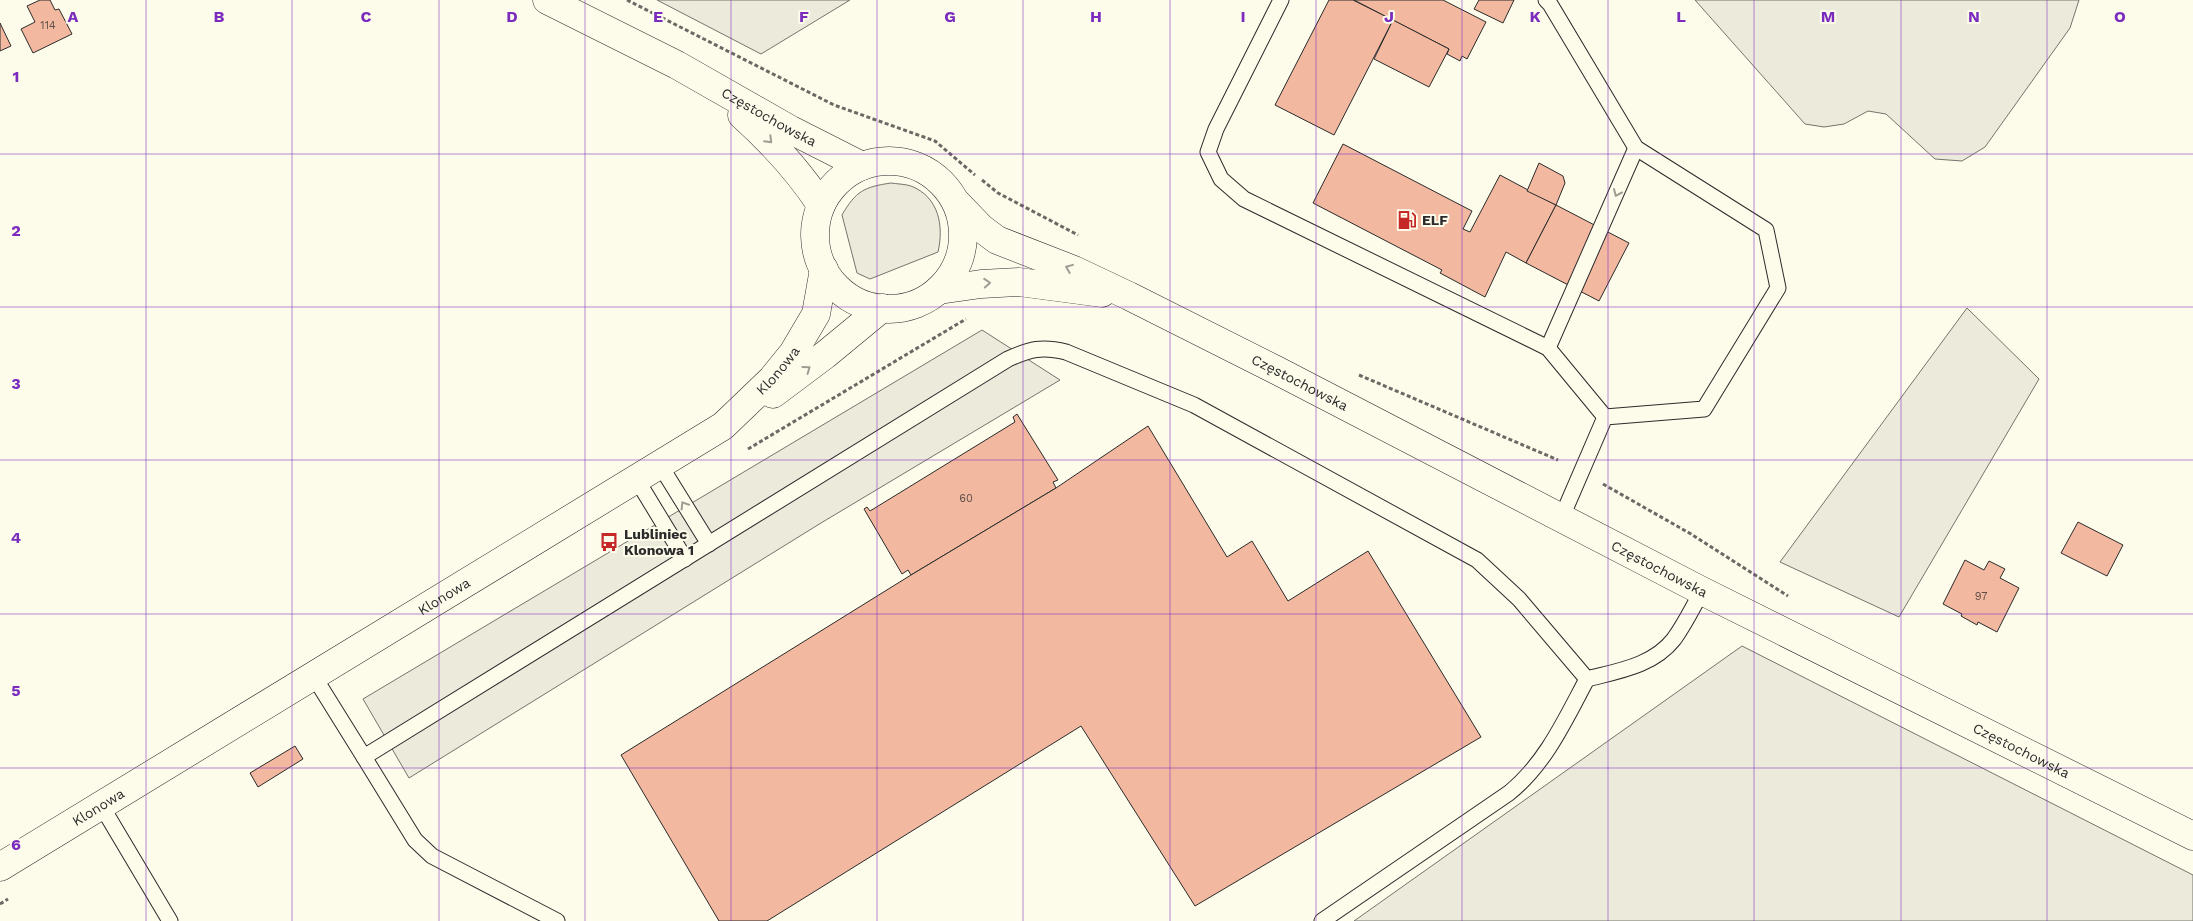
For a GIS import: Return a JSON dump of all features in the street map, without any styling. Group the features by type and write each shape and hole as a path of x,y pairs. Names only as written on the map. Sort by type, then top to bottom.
{"main road":[{"name":"Częstochowska","path":"547,0 677,65 791,130 862,166"},
{"name":"Częstochowska","path":"677,65 728,102 768,138 802,176 822,205"},
{"path":"883,161 905,162 926,170 943,184 956,202 963,225 962,248 954,271 939,290 919,303 895,309 871,307 849,297 834,285 824,269 818,254 815,237 816,221 830,190 843,177 862,166 883,161"},
{"name":"Częstochowska","path":"956,202 980,228 997,240 1074,270 1128,296 1278,371 1702,592 2193,836"},
{"name":"Klonowa","path":"0,867 723,426 772,379 793,353 816,314 824,269"},
{"name":"Częstochowska","path":"939,290 981,284 1019,282 1128,296"},
{"path":"723,426 770,396 825,355 882,308"}],"lane":[{"path":"1281,0 1213,137 1208,152 1221,179 1244,199 1548,348 1605,416"},
{"path":"1546,0 1636,148 1766,230 1778,288 1704,410 1605,416"},
{"path":"1548,348 1636,148"},
{"path":"364,757 1008,359 1026,351 1048,348 1066,352 1194,405 1477,560 1519,599 1587,679"},
{"path":"1561,519 1605,416"},
{"path":"660,465 709,544"},
{"path":"637,480 685,559"},
{"path":"1322,921 1524,781 1550,747 1587,679 1638,666 1658,655 1674,639 1702,592"},
{"path":"313,675 415,840 432,856 557,921"},
{"path":"101,805 170,921"}],"path":[{"path":"627,0 834,105 935,141 998,194 1084,238"},
{"path":"1354,372 1542,451 1691,534 1794,598"}],"shaded area":[{"path":"657,0 850,0 761,54"},
{"path":"1695,0 2079,0 2070,28 1985,147 1962,161 1935,159 1886,114 1868,111 1844,124 1824,127 1805,124"},
{"path":"891,183 911,186 928,197 937,213 939,223 940,242 938,252 870,279 857,273 842,215 857,195 874,186"},
{"path":"1967,308 2039,379 1899,617 1780,562"},
{"path":"982,330 1060,380 821,523 409,778 363,699"},
{"path":"1742,646 2193,875 2193,921 1354,921"}],"building":[{"path":"40,0 50,0 55,10 59,9 72,34 33,53 21,29 35,22 27,6"},
{"path":"1329,0 1353,0 1393,20 1334,135 1275,105"},
{"path":"1354,0 1443,0 1486,22 1467,59 1462,56 1460,61 1447,54 1449,49"},
{"path":"1479,0 1514,0 1503,23 1474,9"},
{"path":"1393,20 1449,49 1429,87 1374,59"},
{"path":"0,23 11,46 0,51"},
{"name":"ELF","path":"1343,144 1472,211 1463,229 1470,232 1500,175 1556,205 1526,263 1506,252 1485,297 1440,273 1442,270 1313,203"},
{"path":"1539,163 1563,176 1565,183 1556,205 1527,191"},
{"path":"1556,205 1629,243 1599,301 1526,263"},
{"path":"1017,414 1058,480 1053,482 1056,488 911,575 908,570 902,574 864,509 867,507 870,511 1015,422 1013,417"},
{"path":"1148,426 1227,557 1252,541 1288,601 1368,551 1481,737 1195,906 1081,726 767,921 719,921 621,755 911,575 1056,488"},
{"path":"2078,522 2123,545 2107,576 2061,553"},
{"path":"1965,560 1984,570 1989,561 2005,569 2000,578 2019,588 1997,632 1978,622 1977,625 1943,604"},
{"path":"295,746 303,759 258,787 250,773"}],"place":[{"name":"ELF","path":"1407,220"},
{"name":"Lubliniec Klonowa 1","path":"609,542"}]}
